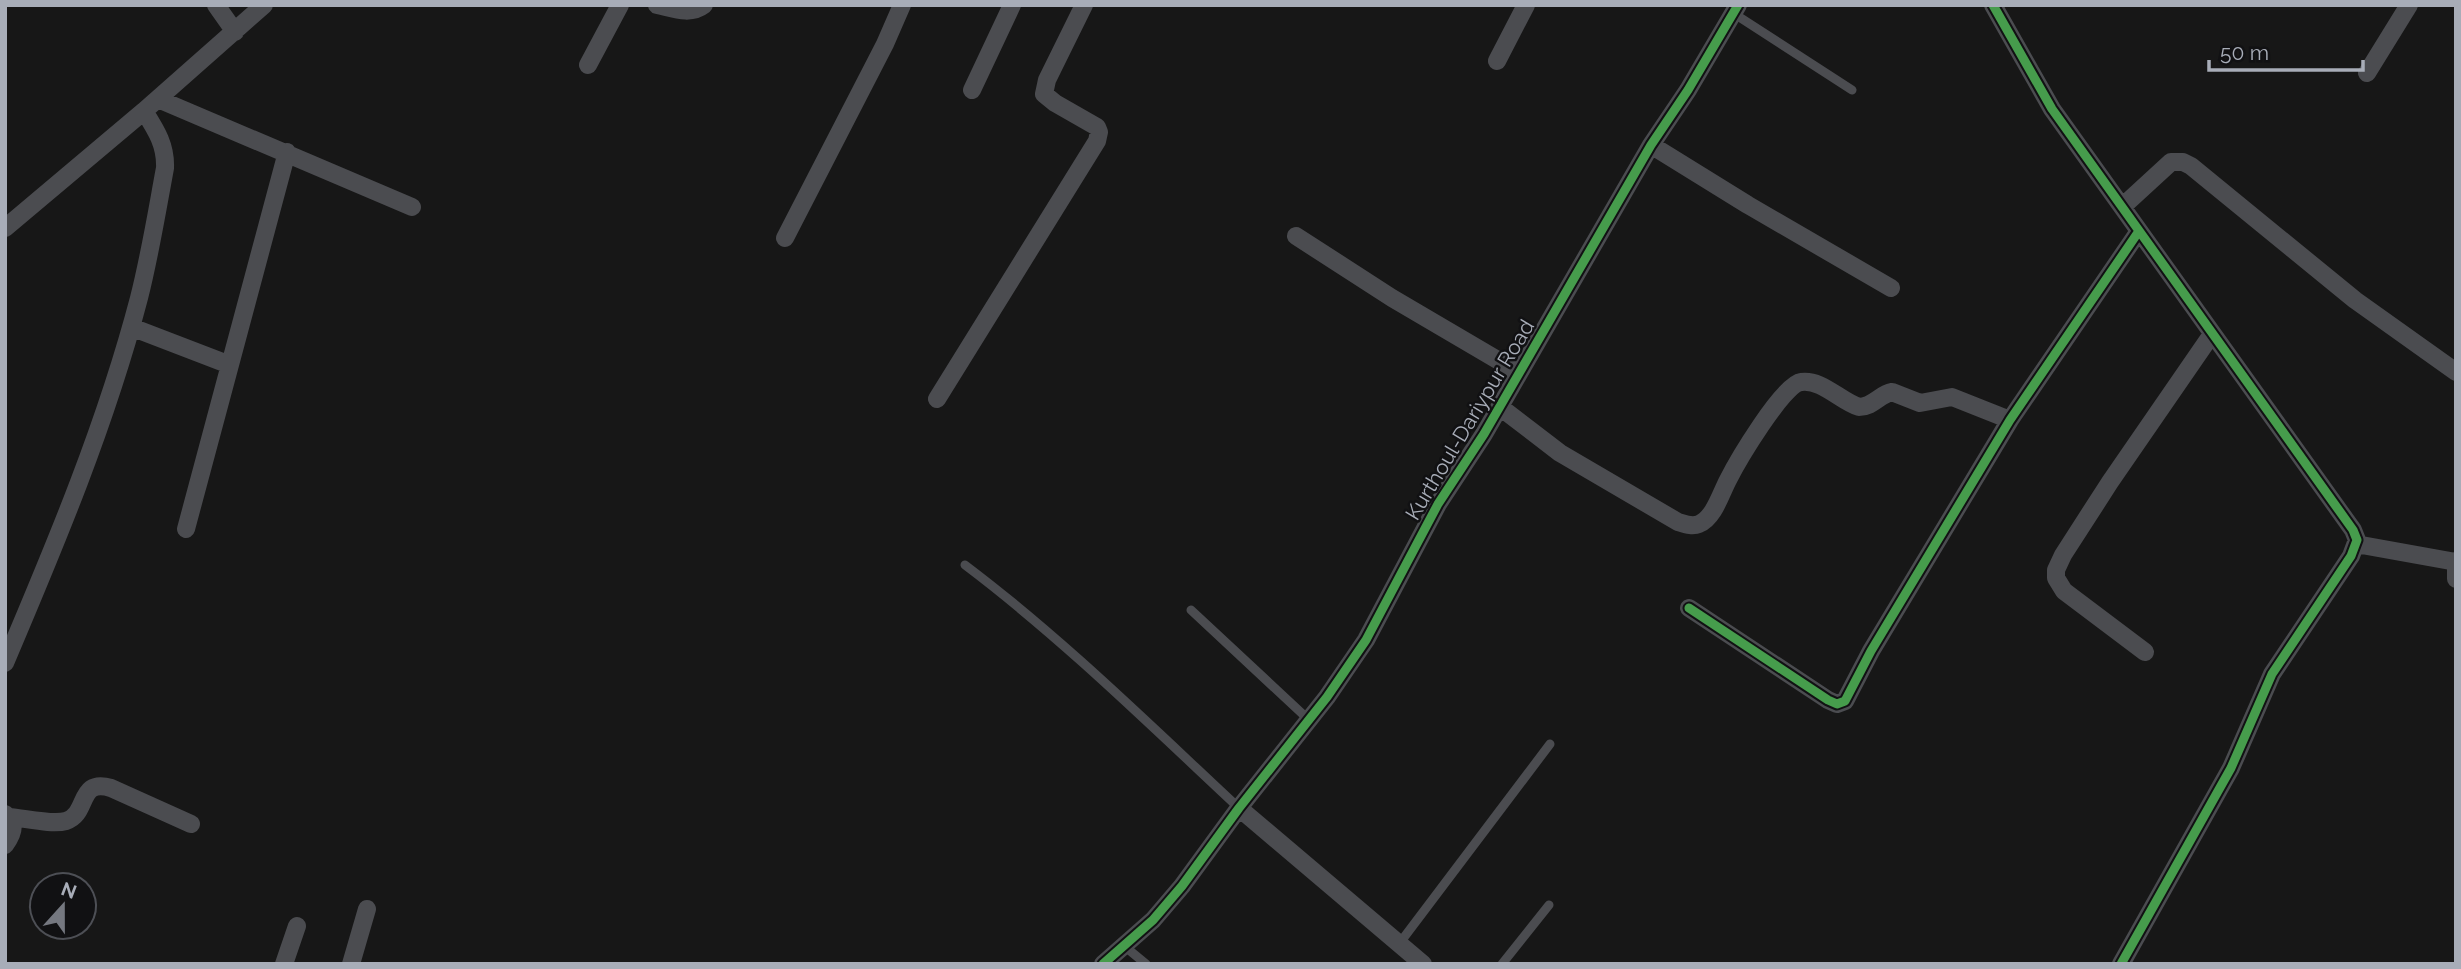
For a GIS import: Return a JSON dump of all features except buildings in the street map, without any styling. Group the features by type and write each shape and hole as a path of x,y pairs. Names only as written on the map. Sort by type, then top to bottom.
{"street":[{"path":"216,5 235,32"},
{"path":"5,228 264,5"},
{"path":"588,65 620,5"},
{"path":"657,5 687,11 695,11 704,5"},
{"path":"785,238 879,56 902,5"},
{"path":"972,90 1012,5"},
{"path":"937,399 1097,141 1097,127 1044,94 1047,80 1084,5"},
{"path":"1497,61 1526,5"},
{"path":"1993,5 2052,109 2353,530 2356,544 2351,556 2272,674 2234,762 2121,964"},
{"path":"2367,73 2409,5"},
{"name":"Kurthoul-Dariypur Road","path":"1102,964 1153,920 1182,887 1239,808 1309,720 1366,639 1438,504 1500,407 1651,145 1688,90 1736,9"},
{"path":"151,105 287,152 412,207"},
{"path":"5,663 66,521 131,327 145,273 165,168 163,144 151,105"},
{"path":"1651,145 1891,288"},
{"path":"186,528 287,152"},
{"path":"2122,206 2171,162 2183,162 2355,300 2456,372"},
{"path":"1689,608 1828,700 1838,704 1845,701 1871,651 2010,420 2139,231"},
{"path":"1296,236 1392,298 1518,372"},
{"path":"131,327 230,365"},
{"path":"2146,652 2064,591 2058,584 2056,570 2110,482 2213,334"},
{"path":"1500,407 1560,453 1668,516 1695,526 1713,511 1732,472 1782,394 1796,383 1810,382 1821,386 1859,407 1870,405 1892,392 1920,402 1952,397 2010,420"},
{"path":"2356,544 2456,562 2456,579"},
{"path":"7,815 58,822 68,820 76,813 90,789 98,785 111,788 191,824"},
{"path":"1239,808 1423,964"},
{"path":"5,845 13,825 7,815"},
{"path":"351,964 367,909"},
{"path":"284,964 297,926"}],"lane":[{"path":"1736,9 1852,90"},
{"path":"965,565 1021,607 1071,651 1239,808"},
{"path":"1191,610 1309,720"},
{"path":"1399,944 1550,744"},
{"path":"1502,964 1549,905"},
{"path":"1124,945 1146,964"}],"cycle path":[{"path":"1103,964 1153,920 1182,886 1239,808 1327,697 1366,640 1438,504 1484,434 1651,145 1688,90 1738,5"},
{"path":"1993,5 2052,109 2353,530 2357,540 2351,556 2272,674 2231,768 2121,964"},
{"path":"1689,608 1828,700 1837,704 1845,701 1871,651 2010,420 2139,231"}]}
